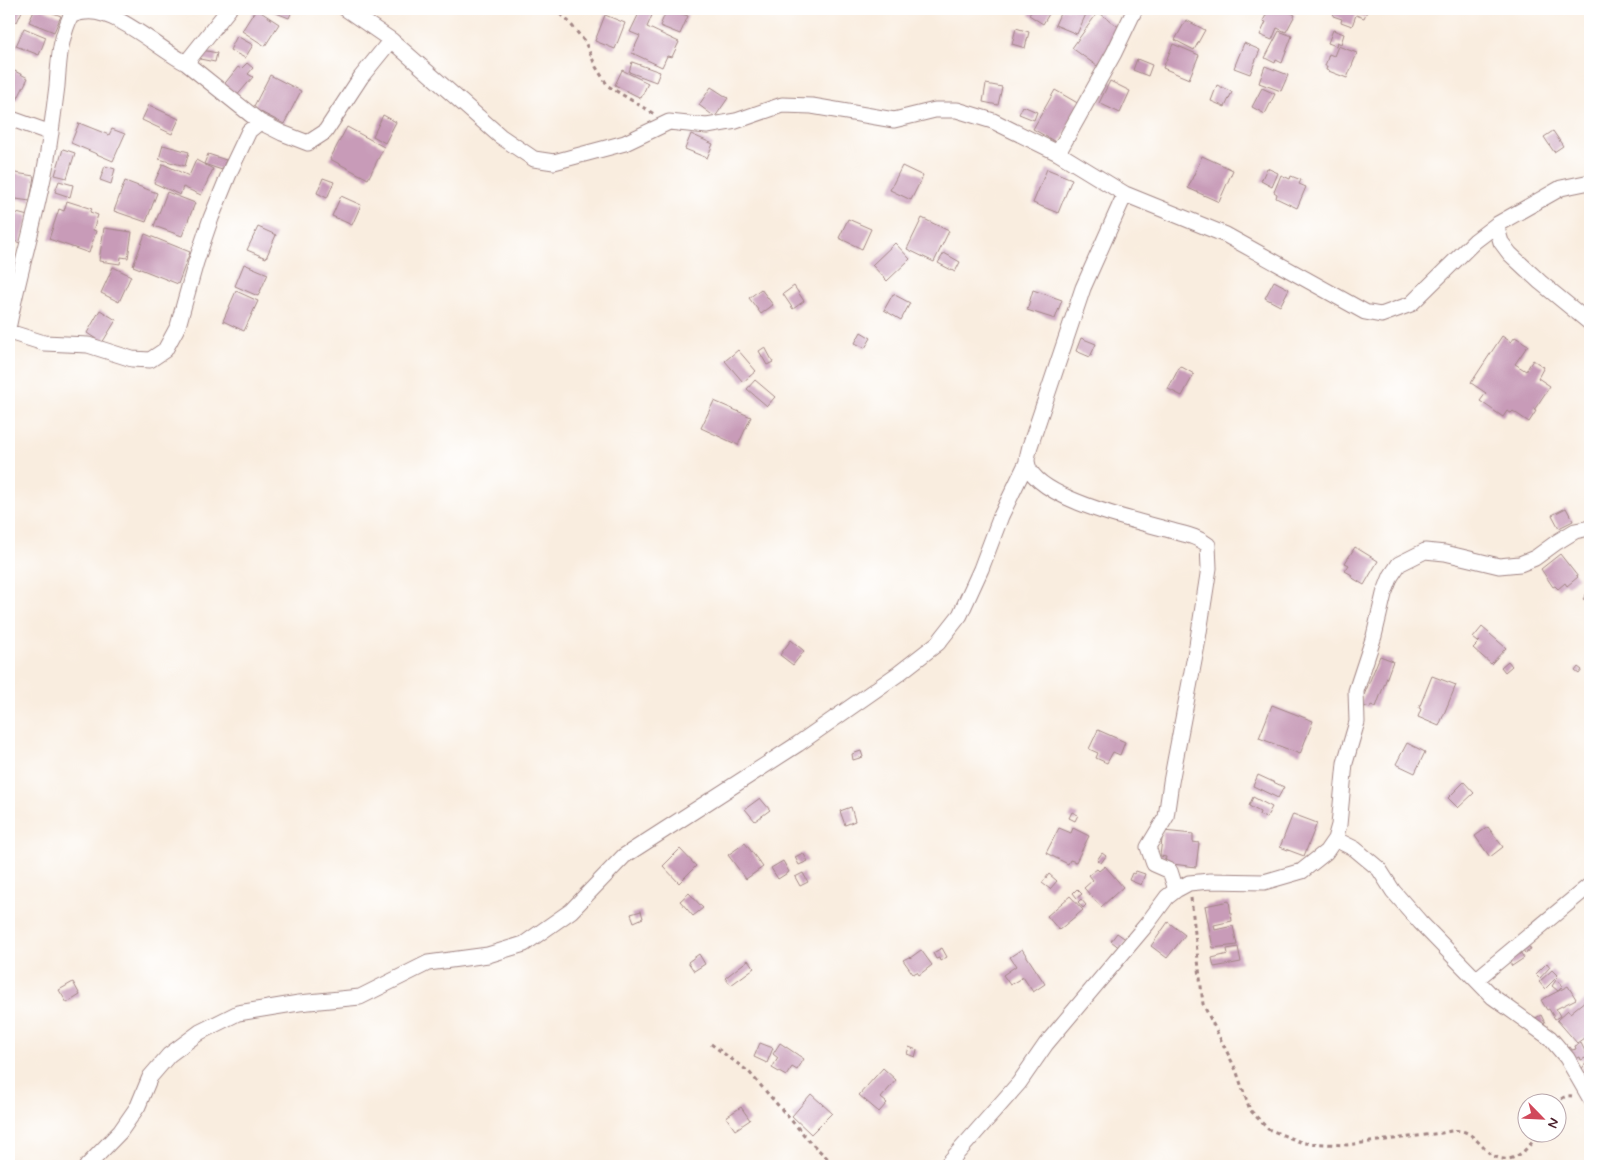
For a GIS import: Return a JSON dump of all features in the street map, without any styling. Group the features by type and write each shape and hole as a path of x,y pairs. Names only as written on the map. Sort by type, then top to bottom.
{"street":[{"path":"186,63 229,9"},
{"path":"346,9 391,40 500,136 534,159 554,162 625,143 669,122 707,126 736,121 782,105 812,106 894,120 935,110 957,110 993,121 1058,153 1125,194 1226,235 1365,312 1381,315 1411,304 1474,241 1496,225 1561,188 1590,182"},
{"path":"1058,153 1114,53 1135,9"},
{"path":"9,324 25,250 31,235 51,133 58,59 63,32 72,12 100,13 139,31 172,56 186,63 260,122 282,133 308,142 325,132 361,77 391,40"},
{"path":"9,118 51,133"},
{"path":"9,332 44,343 88,345 132,358 150,360 165,350 178,326 196,262 231,169 249,131 260,122"},
{"path":"88,1166 120,1132 138,1106 150,1076 169,1055 200,1032 238,1013 299,1003 360,997 428,963 488,955 524,944 571,911 624,856 798,744 898,674 938,643 960,615 981,570 1001,516 1027,462 1030,446 1083,288 1125,194"},
{"path":"1496,225 1501,242 1510,254 1540,282 1590,323"},
{"path":"1027,462 1036,478 1051,490 1074,502 1200,538 1208,545 1209,568 1199,635 1166,817 1148,847 1154,864 1170,872 1182,886"},
{"path":"946,1166 1019,1083 1046,1044 1138,936 1167,897 1182,886 1210,881 1264,882 1302,871 1326,852 1335,839 1339,824 1345,763 1357,722 1356,691 1374,636 1384,594 1391,576 1399,564 1425,551 1445,553 1499,566 1520,564 1535,558 1575,531 1590,528"},
{"path":"1335,839 1355,848 1378,869 1393,891 1409,909 1493,997 1550,1038 1567,1058 1590,1098"},
{"path":"1477,979 1590,885"}],"path":[{"path":"554,9 569,22 585,42 596,68 608,86 669,122"},
{"path":"1182,886 1203,1004 1236,1070 1250,1110 1268,1129 1303,1143 1347,1145 1456,1130 1467,1133 1488,1152 1501,1159 1510,1159 1523,1154 1532,1142"},
{"path":"711,1044 749,1072 811,1142 836,1166"}],"building":[{"path":"9,9 23,9 17,22 9,18"},
{"path":"35,9 43,9 61,16 54,32 29,22"},
{"path":"256,9 279,24 265,46 242,31"},
{"path":"266,9 293,9 289,18"},
{"path":"641,9 653,13 647,27 679,42 672,57 667,56 662,67 632,53 640,36 630,32"},
{"path":"667,9 688,16 680,34 660,26"},
{"path":"1033,9 1052,9 1043,24 1029,15"},
{"path":"1062,9 1081,9 1087,12 1077,34 1055,25"},
{"path":"1269,9 1284,9 1295,15 1286,32 1277,28 1272,40 1260,35 1266,22 1263,21"},
{"path":"1335,9 1368,9 1364,18 1356,15 1352,26 1341,22 1342,19 1333,16"},
{"path":"1098,12 1123,30 1097,66 1072,48"},
{"path":"605,15 625,23 615,49 595,41"},
{"path":"1186,20 1205,30 1194,50 1175,40"},
{"path":"24,28 46,37 39,55 16,46"},
{"path":"1016,28 1029,32 1025,48 1012,44"},
{"path":"1333,30 1344,34 1341,44 1337,42 1336,46 1328,43"},
{"path":"1279,31 1292,36 1282,63 1276,60 1275,63 1265,58"},
{"path":"237,36 253,45 245,58 230,50"},
{"path":"1244,43 1260,50 1250,74 1234,68"},
{"path":"1173,44 1199,55 1189,79 1163,68"},
{"path":"1338,46 1357,53 1347,78 1326,70 1327,66 1325,66 1329,54 1334,56"},
{"path":"202,50 217,53 215,62 200,59"},
{"path":"1137,59 1152,65 1148,76 1133,70"},
{"path":"632,62 660,72 656,82 629,72"},
{"path":"247,63 253,68 248,74 253,77 235,98 222,87 238,67 241,69"},
{"path":"1265,66 1288,75 1281,91 1259,83"},
{"path":"9,68 28,78 17,100 9,96"},
{"path":"622,70 648,83 641,98 615,85"},
{"path":"270,75 301,91 284,124 253,108"},
{"path":"1110,81 1130,91 1120,113 1099,103"},
{"path":"986,84 1002,87 998,105 983,102"},
{"path":"1217,85 1232,92 1225,107 1211,101"},
{"path":"711,87 728,98 715,117 699,105"},
{"path":"1262,88 1275,94 1265,114 1252,107"},
{"path":"1055,90 1081,105 1059,144 1033,129"},
{"path":"149,105 179,119 172,134 142,120"},
{"path":"1023,106 1037,112 1034,120 1019,114"},
{"path":"383,115 396,122 385,143 373,136"},
{"path":"79,123 109,135 112,129 125,134 113,161 71,143"},
{"path":"347,127 384,147 368,179 330,159"},
{"path":"1553,131 1563,146 1554,152 1544,137"},
{"path":"691,134 713,144 707,158 685,149"},
{"path":"163,145 189,152 185,166 159,159"},
{"path":"63,149 75,153 67,178 55,175"},
{"path":"208,154 226,160 222,170 204,164"},
{"path":"1202,156 1233,170 1219,202 1188,188"},
{"path":"196,160 213,169 201,195 183,187 180,195 154,183 163,164 189,176"},
{"path":"105,166 115,169 111,184 100,180"},
{"path":"902,166 923,176 911,200 890,190"},
{"path":"1267,168 1278,173 1272,187 1261,181"},
{"path":"1047,169 1072,179 1058,213 1033,203"},
{"path":"9,172 34,176 30,201 9,198"},
{"path":"1281,175 1290,179 1291,176 1301,180 1299,184 1306,187 1297,208 1276,198 1277,194 1274,192"},
{"path":"323,178 334,182 327,198 317,193"},
{"path":"59,181 73,185 70,197 55,192"},
{"path":"125,181 157,193 146,222 114,211"},
{"path":"167,192 195,203 182,236 154,226"},
{"path":"341,196 361,205 352,225 332,216"},
{"path":"67,201 92,209 90,212 98,215 93,230 96,231 89,253 49,239 59,209 64,211"},
{"path":"9,211 28,216 21,243 9,240"},
{"path":"922,218 949,231 934,262 907,249"},
{"path":"848,219 871,229 862,249 839,238"},
{"path":"258,227 276,235 266,258 247,250"},
{"path":"104,228 132,232 128,258 121,257 120,264 99,261"},
{"path":"145,234 190,252 178,284 133,266"},
{"path":"895,243 910,259 887,281 872,265"},
{"path":"944,253 960,262 955,272 938,263"},
{"path":"244,264 268,274 258,296 235,286"},
{"path":"113,267 131,276 119,302 101,293"},
{"path":"1274,281 1289,289 1280,306 1265,298"},
{"path":"794,286 804,301 793,309 783,294"},
{"path":"761,289 773,305 761,314 749,298"},
{"path":"1033,290 1062,300 1055,319 1027,310"},
{"path":"236,291 258,301 244,331 223,321"},
{"path":"893,294 910,303 901,320 884,310"},
{"path":"100,310 116,320 102,343 87,333"},
{"path":"861,332 871,338 865,348 855,343"},
{"path":"1502,336 1511,342 1515,337 1528,345 1515,364 1526,371 1533,360 1544,367 1538,378 1550,386 1534,410 1536,411 1529,422 1513,411 1511,413 1507,411 1503,417 1480,401 1486,393 1471,383"},
{"path":"1081,338 1096,344 1090,357 1076,351"},
{"path":"765,347 773,362 767,365 759,351"},
{"path":"738,350 756,371 743,382 725,361"},
{"path":"1180,366 1194,374 1182,396 1168,389"},
{"path":"755,380 775,397 767,406 747,389"},
{"path":"714,401 751,417 738,445 701,428"},
{"path":"1566,508 1573,521 1559,528 1552,515"},
{"path":"1355,547 1378,561 1364,585 1345,571 1349,565 1345,563"},
{"path":"1560,554 1578,577 1567,586 1565,583 1558,589 1555,586 1553,587 1541,569"},
{"path":"1590,589 1590,603 1583,599"},
{"path":"1482,627 1506,648 1491,664 1473,648 1480,641 1478,642 1473,638"},
{"path":"791,640 804,651 793,665 780,655"},
{"path":"1380,656 1393,661 1376,707 1371,705 1370,708 1360,705"},
{"path":"1508,661 1512,666 1505,672 1501,667"},
{"path":"1578,667 1582,670 1579,674 1575,671"},
{"path":"1432,676 1456,685 1439,726 1418,717 1421,709 1419,708"},
{"path":"1272,705 1313,721 1300,754 1259,738"},
{"path":"1098,730 1125,742 1120,755 1113,752 1107,763 1096,758 1098,753 1089,749"},
{"path":"1407,743 1425,752 1415,773 1396,764"},
{"path":"861,751 863,757 853,760 852,754"},
{"path":"1258,775 1284,787 1278,798 1253,786"},
{"path":"1464,782 1474,793 1458,808 1448,798"},
{"path":"1253,797 1272,807 1266,818 1259,815 1260,812 1249,806"},
{"path":"760,798 770,810 755,821 745,809"},
{"path":"851,807 855,821 845,825 840,811"},
{"path":"1072,812 1078,815 1075,821 1069,818"},
{"path":"1293,814 1317,823 1304,856 1280,847"},
{"path":"1488,827 1503,847 1490,857 1475,836"},
{"path":"1059,828 1071,833 1073,828 1089,836 1076,862 1070,860 1068,864 1046,853"},
{"path":"1163,831 1193,834 1193,842 1199,843 1196,867 1165,863 1166,857 1160,856"},
{"path":"745,843 763,867 746,879 728,855"},
{"path":"680,849 696,866 679,883 663,866"},
{"path":"803,853 808,861 799,865 795,857"},
{"path":"1102,853 1106,856 1101,863 1097,860"},
{"path":"783,861 789,872 778,879 771,868"},
{"path":"1105,866 1123,887 1101,907 1084,888 1093,880 1089,875"},
{"path":"1136,871 1145,874 1141,885 1129,880 1132,873 1134,874"},
{"path":"803,873 808,882 800,886 795,877"},
{"path":"1049,874 1057,881 1050,889 1042,883"},
{"path":"1077,889 1082,894 1077,898 1073,893"},
{"path":"689,893 703,908 693,916 680,901"},
{"path":"1070,896 1083,910 1059,930 1047,916"},
{"path":"1081,899 1086,905 1083,908 1078,902"},
{"path":"1229,901 1232,921 1214,925 1215,930 1233,926 1237,945 1213,948 1205,906"},
{"path":"641,911 643,918 634,922 631,914"},
{"path":"1168,922 1185,935 1167,958 1151,946"},
{"path":"1117,933 1127,940 1121,949 1111,941"},
{"path":"1527,944 1531,950 1525,953 1521,947"},
{"path":"1238,947 1241,962 1214,967 1212,958 1228,954 1227,949"},
{"path":"942,948 947,957 940,961 939,958 936,959 933,953"},
{"path":"1022,949 1045,984 1033,992 1023,977 1010,985 1003,975 1016,966 1010,957"},
{"path":"921,950 932,965 919,975 917,972 913,974 903,960 910,958"},
{"path":"1520,952 1524,958 1512,966 1508,960"},
{"path":"699,954 705,964 694,971 688,962"},
{"path":"748,960 754,968 731,985 725,978"},
{"path":"1547,963 1550,967 1540,978 1536,974"},
{"path":"1552,970 1558,976 1545,989 1539,982"},
{"path":"1556,980 1563,986 1558,991 1552,986"},
{"path":"73,982 80,995 67,1003 59,990"},
{"path":"1568,986 1576,999 1556,1009 1560,1016 1555,1019 1541,1000"},
{"path":"1586,1000 1590,1005 1590,1036 1577,1043 1557,1020 1568,1010 1570,1013"},
{"path":"1541,1015 1545,1023 1536,1027 1532,1020"},
{"path":"760,1043 773,1048 767,1063 754,1057"},
{"path":"780,1043 804,1059 797,1070 792,1067 786,1076 772,1068 778,1058 773,1054"},
{"path":"1581,1043 1588,1057 1581,1060 1580,1057 1571,1061 1566,1049 1570,1047 1572,1050 1576,1049 1575,1046"},
{"path":"1590,1043 1590,1051 1585,1048"},
{"path":"909,1047 917,1050 915,1057 907,1054"},
{"path":"1590,1060 1590,1076 1581,1070"},
{"path":"883,1068 896,1080 881,1098 887,1103 879,1112 859,1095"},
{"path":"811,1094 832,1113 811,1134 792,1116"},
{"path":"741,1107 750,1120 735,1130 726,1117"}]}
